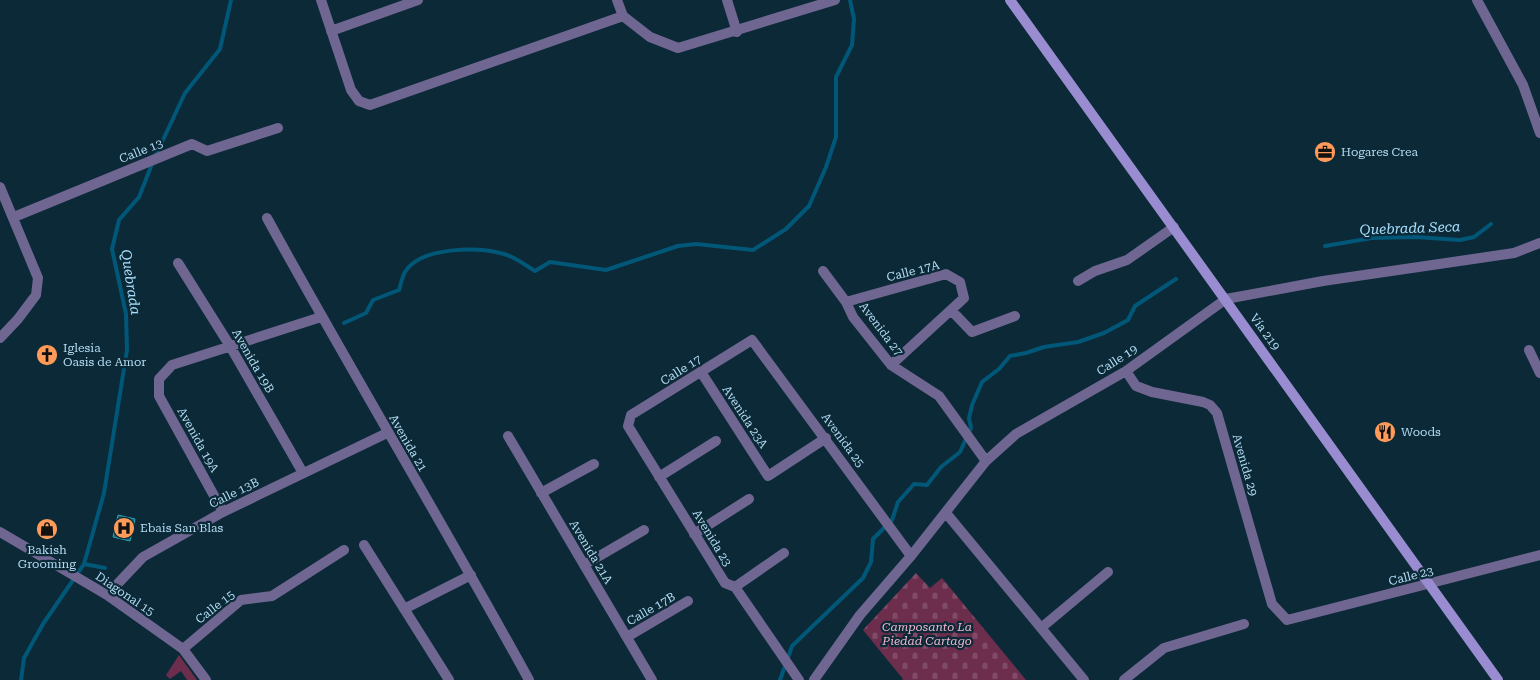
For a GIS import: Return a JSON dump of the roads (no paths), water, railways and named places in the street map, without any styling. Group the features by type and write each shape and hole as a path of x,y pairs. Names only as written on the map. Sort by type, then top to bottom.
{"main road":[{"name":"Vía 219","path":"1008,1 1226,299 1498,680"}],"street":[{"path":"321,0 351,90 360,101 370,105 623,16"},
{"path":"331,31 418,0"},
{"path":"617,0 623,16 650,37 678,48 737,32 834,0"},
{"path":"727,0 737,32"},
{"path":"1477,0 1523,86 1540,133"},
{"name":"Calle 13","path":"14,216 192,144 207,151 278,128"},
{"path":"0,187 14,216 38,278 36,295 18,319 0,338"},
{"name":"Avenida 21","path":"266,218 387,433 471,575 529,680"},
{"path":"1078,281 1095,271 1127,260 1174,227"},
{"name":"Calle 19","path":"814,680 860,615 911,556 986,461 1016,434 1126,371 1226,299 1322,281 1514,253 1540,243"},
{"name":"Avenida 19B","path":"178,263 230,346 303,474"},
{"name":"Avenida 27","path":"822,271 846,302 853,317 891,365 939,396 986,461"},
{"name":"Calle 17A","path":"846,302 946,274 960,282 964,298 891,365"},
{"path":"951,310 972,332 1015,316"},
{"path":"230,346 321,317"},
{"name":"Calle 17","path":"628,426 631,415 752,340"},
{"name":"Avenida 25","path":"752,340 911,556"},
{"name":"Avenida 19A","path":"223,512 159,396 159,379 172,364 230,346"},
{"path":"1529,350 1540,373"},
{"name":"Avenida 29","path":"1126,371 1136,386 1152,392 1203,402 1210,405 1217,413 1272,604 1287,620"},
{"name":"Avenida 23A","path":"701,372 768,476 826,438"},
{"name":"Avenida 23","path":"628,426 724,583 735,587 799,680"},
{"name":"Calle 13B","path":"107,595 143,556 223,512 387,433"},
{"name":"Avenida 21A","path":"508,436 652,680"},
{"path":"659,477 716,441"},
{"path":"541,492 594,464"},
{"path":"694,534 749,499"},
{"path":"946,513 1084,680"},
{"path":"584,565 644,530"},
{"name":"Diagonal 15","path":"0,532 107,595 183,648 206,680"},
{"path":"364,545 449,680"},
{"name":"Calle 15","path":"183,648 241,600 272,596 344,550"},
{"path":"735,587 784,553"},
{"name":"Calle 23","path":"1287,620 1540,555"},
{"path":"1041,628 1108,572"},
{"path":"404,608 471,575"},
{"name":"Calle 17B","path":"627,637 688,601"},
{"path":"1124,680 1164,648 1244,624"}],"waterway":[{"name":"Quebrada","path":"155,157 185,93 220,49 231,0"},
{"path":"344,323 366,313 373,300 399,290 405,272 413,263 436,253 465,250 493,252 512,257 535,271 550,262 606,270 678,246 696,244 753,250 786,229 809,206 826,167 836,137 836,77 852,45 854,19 850,0"},
{"name":"Quebrada","path":"84,564 104,493 127,350 126,314 112,249 119,220 139,197 152,164"},
{"name":"Quebrada Seca","path":"1325,246 1372,238 1415,237 1460,240 1474,237 1491,224"},
{"name":"Quebrada Seca","path":"780,680 792,646 863,578 871,562 873,539 892,520 898,502 914,484 927,485 941,467 960,452 971,428 969,418 972,405 982,382 999,369 1010,356 1044,347 1078,342 1104,333 1128,320 1135,306 1176,279"},
{"path":"21,680 24,658 43,624 84,564 105,568"}],"place":[{"name":"Hogares Crea","path":"1325,152"},
{"name":"Iglesia Oasis de Amor","path":"47,355"},
{"name":"Woods","path":"1385,432"},
{"name":"Ebais San Blas","path":"124,528"},
{"name":"Bakish Grooming","path":"47,529"}],"park label":[{"name":"Camposanto La Piedad Cartago","path":"927,634"}]}
